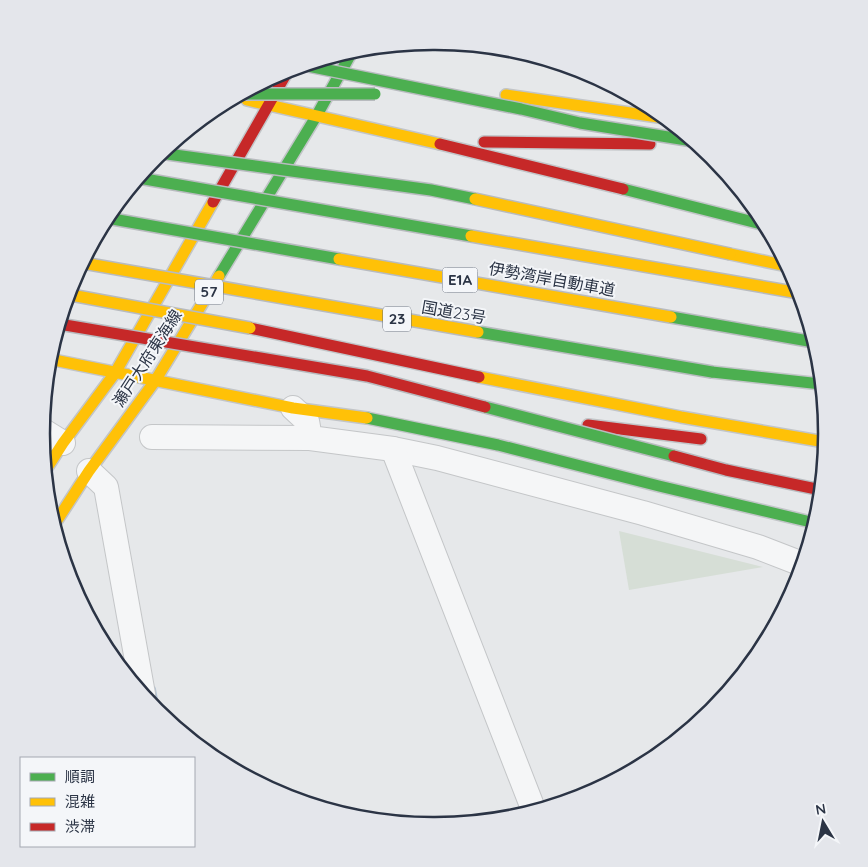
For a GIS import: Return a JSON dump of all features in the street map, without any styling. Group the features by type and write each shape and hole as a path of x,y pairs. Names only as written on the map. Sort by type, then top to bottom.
{"main road":[{"name":"瀬戸大府東海線","path":"60,516 89,471 155,381 317,115 348,60"},
{"path":"318,68 521,109 580,123 679,139"},
{"name":"瀬戸大府東海線","path":"51,463 115,373 283,81"},
{"path":"256,94 463,92 504,95 648,116"},
{"path":"244,100 422,139 754,222"},
{"path":"422,139 536,144 602,142 687,145"},
{"path":"171,154 431,190 778,264"},
{"name":"伊勢湾岸自動車道","path":"147,179 790,292"},
{"name":"伊勢湾岸自動車道","path":"115,219 806,341"},
{"name":"国道23号","path":"90,264 466,331 712,372 814,383"},
{"path":"77,296 250,328 573,398 744,430 818,441"},
{"path":"67,325 368,376 717,467 813,488"},
{"path":"58,361 293,408 371,419 498,445 807,522"},
{"path":"519,426 569,422 711,440"},
{"path":"440,433 479,430"},
{"path":"786,447 817,449"}],"street":[{"path":"293,408 307,421 310,438"},
{"path":"50,435 64,443"},
{"path":"152,437 310,438 393,449 437,458 643,513 758,547 795,561"},
{"path":"393,449 531,804"},
{"path":"89,471 106,487 140,679"}],"shaded area":[{"path":"619,531 763,567 629,590"}],"waterway":[{"path":"153,689 154,695"}],"traffic: fast":[{"path":"219,276 317,115 348,60"},
{"path":"318,68 521,109 580,123 679,139"},
{"path":"256,94 375,94"},
{"path":"171,154 431,190 475,199"},
{"path":"147,179 471,236"},
{"path":"623,189 754,222"},
{"path":"115,219 339,259"},
{"path":"671,317 806,341"},
{"path":"478,332 712,372"},
{"path":"712,372 814,383"},
{"path":"485,407 674,456"},
{"path":"367,418 498,445 807,521"}],"traffic: slow":[{"path":"506,95 648,115"},
{"path":"247,100 440,144"},
{"path":"475,199 730,254"},
{"path":"51,461 115,373 213,202"},
{"path":"471,236 790,291"},
{"path":"730,254 778,264"},
{"path":"339,259 671,317"},
{"path":"90,264 478,332"},
{"path":"60,516 89,471 155,381 219,276"},
{"path":"76,296 250,328"},
{"path":"58,361 293,408 367,418"},
{"path":"479,377 681,417 818,441"}],"traffic: jam":[{"path":"213,202 282,81"},
{"path":"484,142 650,144"},
{"path":"440,144 623,189"},
{"path":"67,325 367,376 485,407"},
{"path":"250,328 479,377"},
{"path":"588,425 701,439"},
{"path":"674,456 726,470 813,488"}]}
